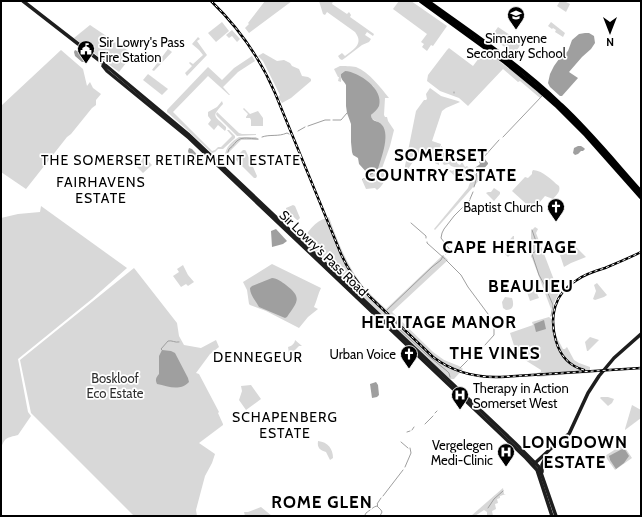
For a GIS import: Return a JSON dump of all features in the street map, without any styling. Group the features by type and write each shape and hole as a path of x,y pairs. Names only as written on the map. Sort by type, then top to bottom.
{"highway":[{"path":"421,1 505,62 556,105 586,135 641,197"},
{"path":"427,1 512,63 548,93 577,120 641,192"}],"main road":[{"path":"23,1 98,61"},
{"name":"Sir Lowry's Pass Road","path":"98,61 162,112 219,161 480,409 535,464"},
{"name":"Sir Lowry's Pass Road","path":"98,61 107,71 193,142 535,464"},
{"path":"535,464 546,456 570,432 588,393 599,376 614,358 641,334"},
{"path":"535,464 562,440"},
{"path":"542,476 542,465 546,456"},
{"path":"535,464 539,467 556,516"},
{"path":"535,464 552,516"}],"green space":[{"path":"265,1 292,1 249,33 245,28"},
{"path":"319,1 333,1 332,4 347,14 349,12 351,15 350,17 374,34 373,36 367,32 365,35 371,39 369,42 362,45 342,60 340,59 338,56 342,53 345,56 357,46 358,36 355,32 327,12 325,15 323,14"},
{"path":"399,1 411,1 447,26 433,46 431,45 427,51 422,47 424,44 421,42 427,34 393,9"},
{"path":"560,1 570,4 566,12 557,6"},
{"path":"222,22 229,31 216,42 208,33"},
{"path":"551,22 565,33 563,37 555,32 556,30 548,26"},
{"path":"90,25 133,54 119,72 74,38"},
{"path":"498,27 522,43 514,54 491,37"},
{"path":"232,30 240,39 237,42 232,36 229,38 226,35"},
{"path":"198,37 200,39 197,41 207,55 187,76 185,73 192,66 189,63 190,62 193,64 203,55 192,44"},
{"path":"449,48 473,66 485,50 543,95 540,98 503,69 468,106 459,98 440,91 427,81 428,75"},
{"path":"168,49 172,52 154,71 152,70"},
{"path":"61,50 83,69 87,86 90,82 93,88 101,94 96,100 96,105 67,137 26,189 1,172 1,106"},
{"path":"263,53 277,61 284,60 290,63 292,66 299,69 302,76 308,77 311,81 291,98 282,103 278,97 280,95 263,61 258,56"},
{"path":"252,56 255,61 238,72 223,87 230,95 208,76 173,112 212,151 218,147 221,147 232,136 227,130 235,136 235,138 223,149 218,149 212,153 167,112 167,110 208,67 222,80 234,68"},
{"path":"340,66 356,67 366,73 389,98 385,98 384,115 387,117 394,130 381,171 386,173 384,181 377,190 375,188 366,189 362,180 376,172 380,123 372,119 371,115 377,108 379,98 373,86 345,71 341,75 341,82 338,81 339,77 334,69"},
{"path":"148,74 168,89 162,95 143,80"},
{"path":"430,88 441,96 460,102 442,111 432,141 441,144 439,151 439,165 435,163 432,155 429,155 428,157 420,152 408,169 408,172 405,172 416,111 424,100 427,99 426,94"},
{"path":"222,101 223,104 217,111 216,116 226,127 225,131 218,125 214,130 208,124 211,120 208,116 208,112 217,107"},
{"path":"244,108 250,114 258,111 263,118 263,126 251,126 251,120 250,118 246,118 248,114 243,109"},
{"path":"217,112 239,133 256,135 237,136 217,116"},
{"path":"239,137 256,137 259,140 241,140 227,154 227,156 225,156 229,145"},
{"path":"441,146 446,150 443,151 446,155 448,153 454,160 457,159 458,164 460,165 462,162 465,167 467,166 472,168 473,173 482,177 435,230 434,229 468,188 471,180 457,175 455,176 448,170 452,171 456,170 457,168 449,164 444,165 441,162"},
{"path":"243,150 246,151 257,176 256,178 254,178 236,160 236,157"},
{"path":"144,157 152,165 143,173 136,166"},
{"path":"533,170 544,174 559,186 559,190 553,199 545,196 533,210 512,191 525,177 528,178 532,174"},
{"path":"494,188 500,192 500,194 494,201 486,193 491,192"},
{"path":"293,205 295,206 300,218 298,220 286,210 286,208"},
{"path":"41,206 127,268 92,299 18,359 28,412 31,416 18,435 7,438 1,448 1,218 18,214 40,212"},
{"path":"329,217 350,267 366,289 386,309 443,255 448,260 392,312 433,352 444,360 463,369 454,379 450,379 303,240 314,225"},
{"path":"535,227 538,229 536,233 559,293 551,309 531,257 531,231"},
{"path":"513,236 514,251 508,257 501,250"},
{"path":"574,245 586,257 564,267 560,255"},
{"path":"272,264 321,288 314,307 318,309 308,317 299,328 249,304 247,290 243,282"},
{"path":"183,265 188,275 194,282 188,286 186,284 181,287 173,276 179,272 177,269"},
{"name":"Boskloof Eco Estate","path":"134,268 177,323 179,336 184,345 201,348 216,340 219,347 210,354 196,373 199,374 219,412 218,413 223,424 199,443 215,454 205,476 196,510 197,516 134,516 31,413 20,360"},
{"path":"597,283 607,295 595,300 593,299 596,291 594,285"},
{"path":"535,289 539,298 530,301 527,292"},
{"path":"505,297 512,298 513,300 513,306 509,310 503,308 502,302"},
{"path":"549,317 554,321 556,336 563,349 567,347 574,360 590,367 590,373 537,377 537,373 541,372 541,370 517,355 510,333 533,325 532,322"},
{"path":"590,337 599,340 587,351 585,342"},
{"path":"295,340 302,346 299,346 295,350 294,356 290,355 288,347 293,344"},
{"path":"251,385 261,399 246,410 239,400 242,391 241,386"},
{"path":"600,398 614,399 608,406"},
{"path":"632,405 641,410 641,418 625,430 625,429"},
{"path":"318,441 329,446 333,458 330,460 326,452 319,448"},
{"path":"622,445 632,458 615,470 605,456"},
{"path":"503,488 504,494 506,494 497,499 498,503 495,504 496,509 492,511 493,516 487,516 487,512 484,510 475,516 471,516"},
{"path":"261,507 272,516 245,516 244,512"}],"shaded area":[{"path":"589,33 594,36 595,43 569,72 578,78 562,96 560,96 550,87 548,83 550,74 559,59 568,51 572,40 579,34"},
{"path":"75,50 86,59 85,62 82,62 75,56"},
{"path":"345,71 357,74 369,82 378,94 380,100 379,106 371,117 373,120 380,123 385,132 385,145 378,169 373,174 362,180 369,175 359,164 358,158 353,155 352,152 351,124 346,106 346,85 341,76 341,74"},
{"path":"578,146 585,149 575,155 573,153 574,148"},
{"path":"189,148 192,149 203,162 199,165 194,161 188,151"},
{"path":"482,158 484,158 488,164 481,172 477,172 475,168 480,164 479,162"},
{"path":"276,229 287,241 283,244 272,247 271,231"},
{"path":"272,278 278,279 295,293 297,300 296,304 285,318 259,307 251,293 250,288 252,286"},
{"path":"544,320 546,329 536,332 534,324"},
{"path":"162,350 175,353 188,378 189,382 185,385 173,388 157,384 156,380 159,374 159,356"},
{"path":"376,382 378,385 379,395 372,398 370,384"},
{"path":"624,448 629,456 624,463 616,469 609,456"}],"waterway":[{"path":"503,137 542,96"},
{"path":"333,120 341,120 347,113"},
{"path":"308,126 325,120 330,120"},
{"path":"298,131 305,127"},
{"path":"262,137 287,133 289,134"},
{"path":"228,152 229,149 242,138 258,139"},
{"path":"483,158 499,140"},
{"path":"474,187 477,171"},
{"path":"470,199 473,192"},
{"path":"446,254 450,250 441,238 442,233 454,216 470,200"},
{"path":"411,223 426,236 426,238"},
{"path":"532,230 538,247 535,252 532,253 539,275 553,305 551,316"},
{"path":"427,242 445,259"},
{"path":"387,310 441,260 443,256"},
{"path":"446,260 461,275 491,318 494,328 494,335 485,345"},
{"path":"385,312 384,315 426,354 447,371 450,377"},
{"path":"162,350 161,349 168,341 179,342"},
{"path":"460,368 483,347"},
{"path":"425,424 433,416"},
{"path":"401,442 408,448"},
{"path":"405,467 411,453 410,448"},
{"path":"383,496 403,470"},
{"path":"488,508 494,499 503,491"},
{"path":"380,516 382,512 377,504 381,498"},
{"path":"365,515 377,506"}],"railway":[{"path":"211,1 230,21 248,44 269,80 341,254 350,271 370,297 433,357 449,367 465,373 492,377 641,368"},
{"path":"584,370 574,366 566,359 560,351 556,341 553,323 555,306 558,299 569,285 583,276 641,252"}],"place":[{"name":"Simanyene Secondary School","path":"516,30"},
{"name":"Sir Lowry's Pass Fire Station","path":"86,64"},
{"name":"Baptist Church","path":"556,222"},
{"name":"Urban Voice","path":"409,369"},
{"name":"Therapy in Action Somerset West","path":"460,410"},
{"name":"Vergelegen Medi-Clinic","path":"506,467"}],"district":[{"name":"THE SOMERSET RETIREMENT ESTATE","path":"171,160"},
{"name":"SOMERSET COUNTRY ESTATE","path":"441,165"},
{"name":"FAIRHAVENS ESTATE","path":"101,190"},
{"name":"CAPE HERITAGE","path":"510,247"},
{"name":"BEAULIEU","path":"531,286"},
{"name":"HERITAGE MANOR","path":"439,322"},
{"name":"THE VINES","path":"495,353"},
{"name":"DENNEGEUR","path":"258,357"},
{"name":"SCHAPENBERG ESTATE","path":"285,426"},
{"name":"LONGDOWN ESTATE","path":"575,452"},
{"name":"ROME GLEN","path":"322,502"}]}
